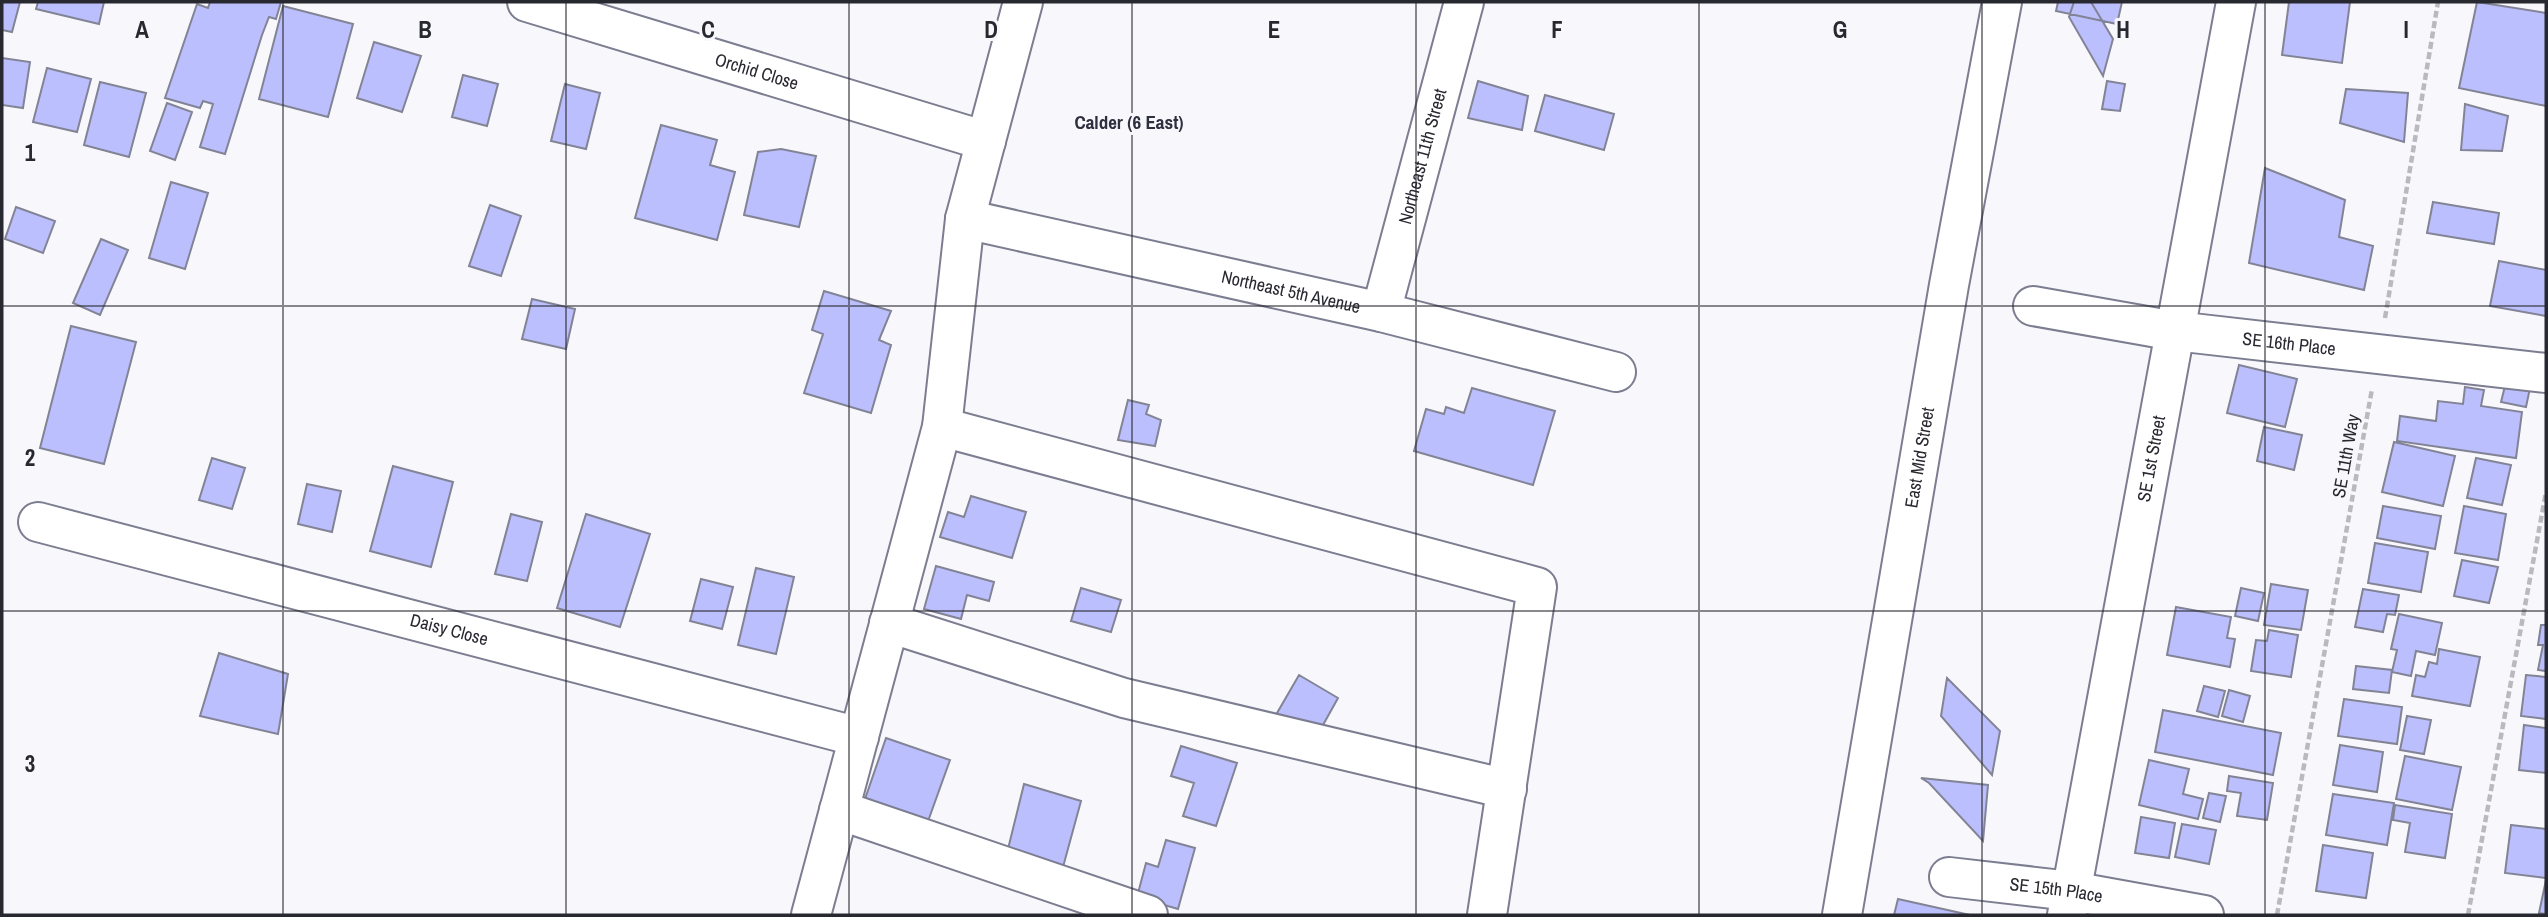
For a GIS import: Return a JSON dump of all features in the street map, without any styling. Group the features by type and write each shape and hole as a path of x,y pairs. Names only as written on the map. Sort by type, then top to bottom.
{"street":[{"name":"Orchid Close","path":"527,2 986,141"},
{"path":"811,915 942,426 965,219 1023,2"},
{"name":"East Mid Street","path":"1842,915 1949,285 2002,2"},
{"name":"SE 1st Street","path":"2069,903 2236,2"},
{"name":"Northeast 11th Street","path":"1381,312 1457,3"},
{"name":"Northeast 5th Avenue","path":"965,219 1381,312 1616,373"},
{"name":"SE 16th Place","path":"2033,306 2175,331 2546,373"},
{"path":"942,426 1537,587 1488,915"},
{"name":"Daisy Close","path":"38,522 859,737"},
{"path":"889,623 1125,698 1507,789"},
{"path":"839,810 1148,915"},
{"name":"SE 15th Place","path":"1949,877 2069,903 2204,915"}],"path":[{"name":"SE 11th Way","path":"2277,915 2379,354 2438,2"},
{"path":"2469,915 2546,492"}],"building":[{"path":"2,2 20,2 12,32 2,30"},
{"path":"38,2 104,2 99,24 36,9"},
{"path":"210,2 281,2 276,19 269,17 262,35 225,154 200,147 213,104 203,101 200,108 165,98 197,4 208,8"},
{"path":"2058,2 2122,2 2117,24 2056,11"},
{"path":"2074,2 2091,2 2113,39 2103,76 2069,17"},
{"path":"2289,2 2350,2 2342,63 2282,55"},
{"path":"2477,2 2546,13 2546,106 2459,88"},
{"path":"283,6 353,24 328,117 259,99"},
{"path":"374,42 421,56 402,112 357,98"},
{"path":"2,58 30,62 23,108 2,105"},
{"path":"47,68 91,79 77,132 33,122"},
{"path":"463,75 498,84 487,126 452,117"},
{"path":"1478,81 1528,96 1522,130 1468,118"},
{"path":"2107,81 2125,84 2120,111 2102,109"},
{"path":"100,82 146,93 129,157 84,145"},
{"path":"565,84 600,93 586,149 551,141"},
{"path":"2346,89 2408,93 2404,142 2340,123"},
{"path":"1545,95 1614,114 1604,150 1535,131"},
{"path":"167,103 192,112 175,160 150,151"},
{"path":"2465,104 2508,116 2502,151 2461,150"},
{"path":"661,125 717,140 710,165 735,172 717,240 635,218"},
{"path":"781,149 816,156 799,227 744,215 758,152"},
{"path":"2265,168 2345,200 2339,237 2373,246 2364,290 2249,263"},
{"path":"171,182 208,193 185,269 149,258"},
{"path":"2433,202 2499,213 2494,244 2427,233"},
{"path":"490,205 521,216 501,276 469,266"},
{"path":"16,207 55,221 43,253 5,239"},
{"path":"101,239 128,250 100,315 73,303"},
{"path":"2499,261 2546,270 2546,316 2490,306"},
{"path":"824,291 891,311 879,340 891,345 871,413 804,393 823,334 812,330"},
{"path":"532,299 575,309 566,349 522,339"},
{"path":"71,326 136,342 104,464 40,448"},
{"path":"2239,365 2297,379 2285,427 2227,413"},
{"path":"2506,382 2530,388 2526,407 2501,402"},
{"path":"2465,387 2484,390 2481,406 2522,412 2516,458 2397,441 2400,416 2436,421 2438,401 2463,404"},
{"path":"1472,388 1555,411 1533,485 1414,451 1426,409 1444,414 1446,407 1464,413"},
{"path":"1128,400 1149,405 1146,414 1161,420 1155,446 1118,440"},
{"path":"2264,427 2302,435 2294,470 2257,461"},
{"path":"2394,442 2455,456 2443,506 2382,492"},
{"path":"212,458 245,468 232,509 199,500"},
{"path":"2476,458 2511,465 2502,505 2467,498"},
{"path":"393,466 453,482 431,567 370,551"},
{"path":"307,484 341,491 332,532 298,524"},
{"path":"971,496 1026,512 1012,558 940,537 948,512 964,517"},
{"path":"2383,506 2441,516 2435,549 2377,538"},
{"path":"2464,506 2506,514 2498,560 2455,553"},
{"path":"511,514 542,522 527,581 495,574"},
{"path":"586,514 650,534 620,627 557,608"},
{"path":"2375,543 2428,552 2421,592 2368,583"},
{"path":"2462,560 2498,567 2489,603 2454,596"},
{"path":"936,566 994,582 989,601 967,595 961,619 924,609"},
{"path":"756,568 794,577 776,654 738,645"},
{"path":"701,579 733,587 722,629 690,621"},
{"path":"2271,584 2308,590 2301,630 2264,625"},
{"path":"1081,588 1121,600 1111,632 1071,621"},
{"path":"2241,588 2264,593 2258,621 2235,616"},
{"path":"2363,589 2399,595 2395,615 2387,614 2383,632 2355,627"},
{"path":"2176,607 2231,617 2227,638 2235,639 2230,667 2167,655"},
{"path":"2399,614 2442,623 2435,655 2416,651 2411,676 2392,672 2397,650 2391,649"},
{"path":"2541,625 2546,625 2546,671 2538,670 2543,645 2538,645"},
{"path":"2269,630 2298,635 2291,677 2251,671 2256,640 2267,641"},
{"path":"2439,649 2480,657 2470,706 2412,696 2416,675 2425,677 2429,662 2437,664"},
{"path":"219,653 288,674 278,734 200,716"},
{"path":"2356,666 2392,670 2389,693 2353,689"},
{"path":"1299,675 1338,698 1313,743 1273,720"},
{"path":"2526,675 2546,677 2546,719 2521,716"},
{"path":"1947,678 2000,731 1992,775 1941,716"},
{"path":"2204,686 2225,691 2218,717 2197,711"},
{"path":"2229,690 2250,696 2243,722 2222,716"},
{"path":"2344,699 2402,707 2397,744 2338,736"},
{"path":"2163,710 2281,733 2273,775 2155,752"},
{"path":"2407,716 2431,720 2424,754 2400,750"},
{"path":"2524,725 2546,728 2546,773 2519,770"},
{"path":"886,738 950,760 927,824 864,802"},
{"path":"2340,745 2383,752 2377,792 2333,785"},
{"path":"1181,746 1237,763 1216,826 1183,816 1194,783 1171,776"},
{"path":"2405,756 2461,767 2452,810 2396,799"},
{"path":"2149,760 2189,769 2183,794 2203,799 2198,819 2139,805"},
{"path":"2229,776 2273,783 2267,820 2237,816 2241,793 2227,791"},
{"path":"1921,778 1988,785 1983,841 1929,783"},
{"path":"1024,784 1081,801 1063,867 1007,853"},
{"path":"2209,793 2226,796 2220,822 2203,818"},
{"path":"2333,794 2394,803 2387,845 2326,835"},
{"path":"2395,805 2452,814 2445,858 2405,852 2410,823 2393,820"},
{"path":"2141,817 2175,823 2169,858 2135,853"},
{"path":"2182,824 2216,830 2209,864 2175,857"},
{"path":"2511,825 2546,829 2546,878 2505,873"},
{"path":"1166,840 1195,848 1178,909 1137,897 1146,863 1158,867"},
{"path":"2323,845 2373,853 2366,898 2316,891"},
{"path":"2546,880 2546,914 2539,913"},
{"path":"1898,899 1970,915 1894,915"}],"district":[{"name":"Calder (6 East)","path":"1129,122"}]}
